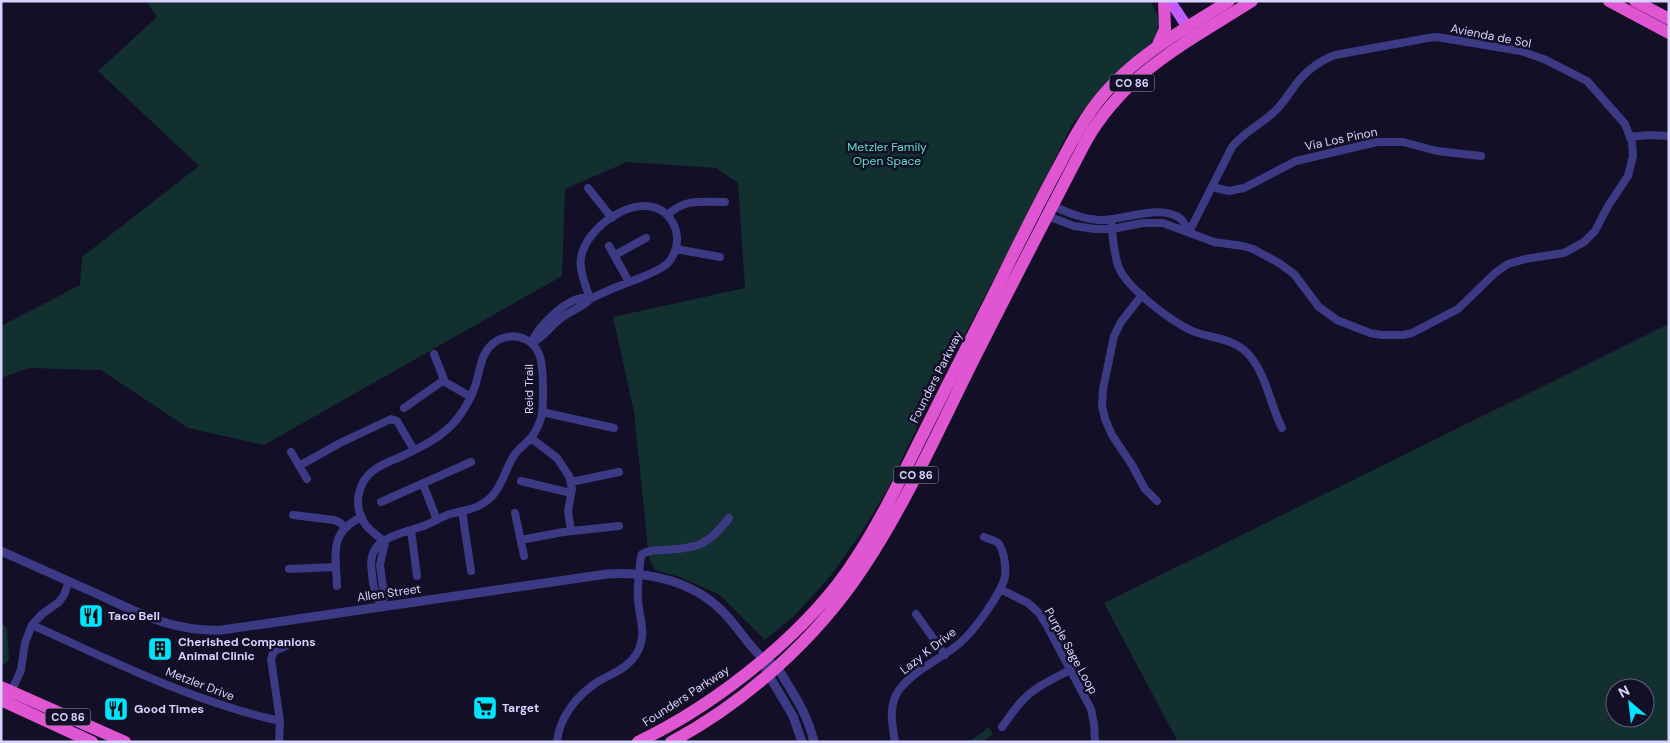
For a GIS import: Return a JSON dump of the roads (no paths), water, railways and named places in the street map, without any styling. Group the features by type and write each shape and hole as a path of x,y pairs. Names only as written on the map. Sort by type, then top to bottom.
{"highway":[{"path":"1157,46 1165,29 1164,1"},
{"name":"Founders Parkway","path":"671,742 699,726 732,703 772,671 830,612 877,546 909,490 1091,132 1115,100 1156,62 1229,1"},
{"name":"Founders Parkway","path":"638,742 695,709 764,660 808,618 855,560 891,496 1037,206 1080,126 1097,102 1133,65 1157,46 1191,33 1252,1"},
{"path":"1609,1 1669,33"},
{"path":"1635,1 1669,19"},
{"name":"CO 86","path":"4,693 92,742"},
{"name":"CO 86","path":"4,693 125,742"}],"main road":[{"path":"1170,1 1191,33"}],"street":[{"name":"Avienda de Sol","path":"1037,206 1083,228 1112,229 1155,222 1170,224 1214,242 1253,249 1279,263 1294,274 1319,307 1337,320 1370,333 1403,335 1412,333 1452,313 1495,273 1508,264 1525,259 1564,253 1584,242 1596,230 1608,206 1628,176 1632,156 1630,137 1622,119 1591,85 1546,60 1521,51 1445,38 1428,38 1335,55 1309,69 1276,111 1243,134 1232,147 1190,232"},
{"path":"1630,137 1649,135 1669,136"},
{"name":"Via Los Pinon","path":"1212,187 1229,191 1244,188 1296,161 1378,142 1403,142 1448,153 1481,156"},
{"path":"588,188 612,218"},
{"path":"667,215 688,202 724,202"},
{"path":"382,607 384,592 380,565 384,542 370,530 358,506 361,487 367,476 379,467 435,439 452,425 471,397 482,360 493,344 504,338 513,337 532,343 541,338 559,320 583,306 590,298 663,267 672,258 678,242 676,230 667,215 655,207 642,204 625,209 594,232 582,251 581,267 590,298"},
{"name":"Avienda de Sol","path":"1050,211 1087,218 1111,219 1142,213 1169,214 1182,221 1190,232"},
{"path":"1111,219 1114,251 1118,266 1125,278 1142,295 1188,330 1229,341 1248,354 1258,369 1282,428"},
{"path":"615,255 646,238"},
{"path":"610,246 629,282"},
{"path":"676,249 720,257"},
{"path":"1142,295 1121,322 1114,336 1103,389 1102,406 1105,419 1112,434 1132,465 1144,489 1157,501"},
{"name":"Reid Trail","path":"384,542 394,536 480,505 500,487 515,453 531,438 539,425 542,412 541,360 538,350 532,343"},
{"path":"434,354 447,384 471,397"},
{"path":"404,408 444,380"},
{"path":"542,412 614,428"},
{"path":"299,466 351,437 390,419 398,423 414,450"},
{"path":"531,438 560,461 566,470 571,482 568,510 571,531"},
{"path":"292,452 306,479"},
{"path":"381,502 471,462"},
{"path":"571,482 618,472"},
{"path":"521,481 571,493"},
{"path":"423,484 437,520"},
{"path":"462,511 471,571"},
{"path":"515,513 524,556"},
{"path":"293,515 334,520 340,522 345,527"},
{"path":"337,586 336,542 345,527 362,517"},
{"path":"557,742 561,724 578,699 597,683 621,671 638,651 643,632 638,597 640,561 644,553 683,549 698,545 714,536 729,518"},
{"path":"521,540 571,531 619,526"},
{"path":"411,530 417,576"},
{"name":"Lazy K Drive","path":"894,742 891,712 896,695 908,680 962,641 975,627 1000,589 1005,576 1003,552 998,544 984,537"},
{"name":"Allen Street","path":"1,551 157,621 185,629 204,631 222,630 607,574 639,574 672,581 705,597 724,613 764,660"},
{"path":"289,569 336,567"},
{"path":"4,693 21,670 25,643 32,625 42,614 59,602 70,581"},
{"name":"Purple Sage Loop","path":"1000,589 1014,595 1034,608 1046,624 1091,710 1095,742"},
{"path":"916,614 945,655"},
{"name":"Metzler Drive","path":"32,625 194,696 238,711 280,721"},
{"path":"279,742 280,721 271,659 274,652 286,646"},
{"path":"764,660 802,709 814,742"},
{"path":"1002,727 1021,701 1031,692 1070,670"},
{"path":"772,671 802,742"}],"place":[{"name":"Taco Bell","path":"91,616"},
{"name":"Cherished Companions Animal Clinic","path":"160,649"},
{"name":"Target","path":"485,708"},
{"name":"Good Times","path":"116,709"}],"park label":[{"name":"Metzler Family Open Space","path":"887,154"}]}
